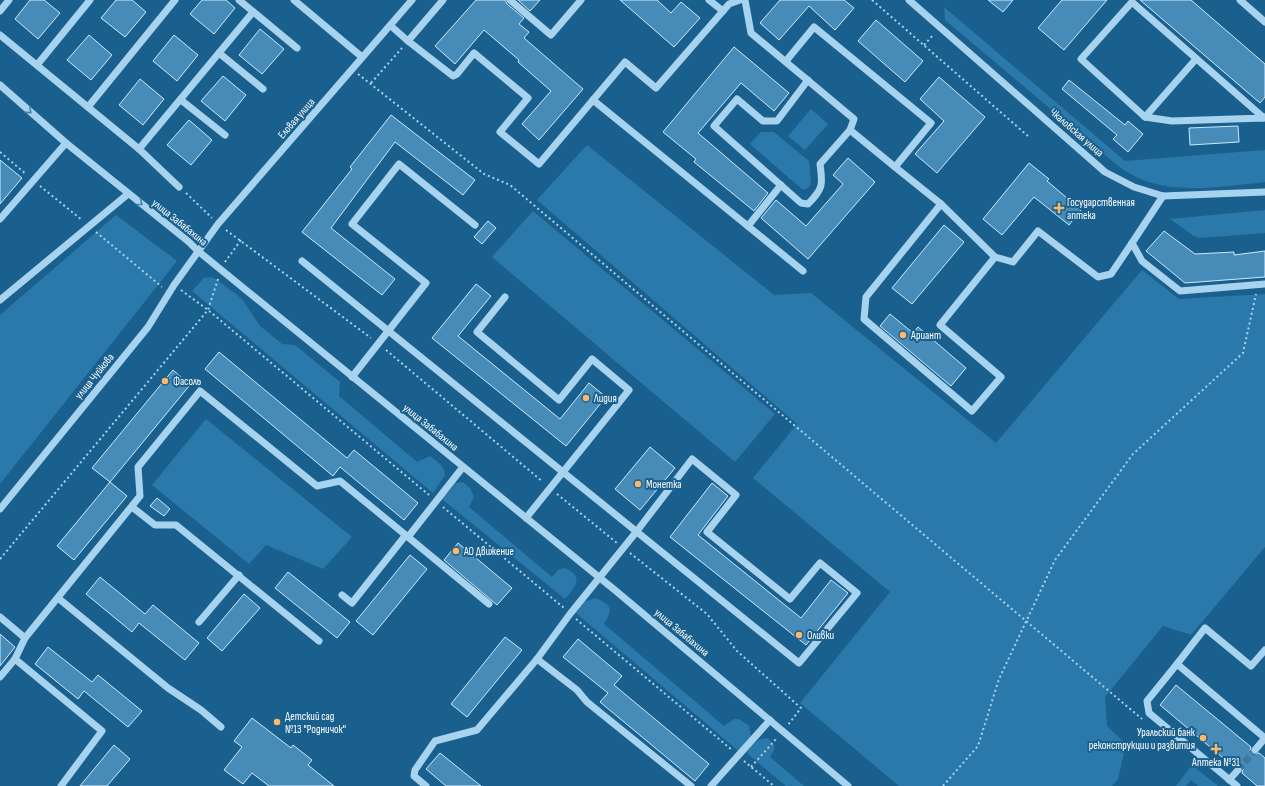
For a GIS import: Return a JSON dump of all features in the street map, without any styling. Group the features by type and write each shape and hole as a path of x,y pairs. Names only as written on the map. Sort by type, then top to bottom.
{"street":[{"path":"0,10 9,0"},
{"path":"37,65 90,0"},
{"path":"88,107 175,0"},
{"path":"238,0 297,48"},
{"path":"294,0 362,57"},
{"name":"Еловая улица","path":"198,251 218,224 353,70 362,57 391,26 412,0"},
{"path":"408,41 443,0"},
{"path":"510,0 551,35 581,0"},
{"path":"709,0 723,11"},
{"path":"391,26 453,76 458,74 474,53 528,98 500,132 539,164 625,62 656,88 729,4 740,0"},
{"path":"745,0 751,32 854,118 850,130 820,164 822,176 820,191 808,204 801,203 714,126 737,99 763,121 777,121 808,80"},
{"name":"Чкаловская улица","path":"909,0 1105,172 1134,187 1163,196 1265,192"},
{"path":"1240,0 1265,22"},
{"path":"1132,2 1264,118 1172,122 1145,117 1081,59 1132,2"},
{"path":"140,149 253,12"},
{"path":"786,61 814,27 931,123 895,167"},
{"path":"0,35 140,149 179,187"},
{"path":"219,54 263,89"},
{"path":"1145,117 1196,59"},
{"name":"улица Забабахина","path":"0,85 66,143 599,578 848,786"},
{"path":"181,100 224,135"},
{"path":"593,100 803,271"},
{"path":"850,130 941,204 996,257 1013,262 1038,232 1098,278 1111,274 1163,196"},
{"path":"0,219 66,143"},
{"path":"352,377 426,283 352,224 399,164 475,225"},
{"path":"748,226 781,186"},
{"path":"0,300 128,194"},
{"path":"941,204 866,297 864,319 972,411 1001,377 940,325 996,257"},
{"path":"1132,243 1142,261 1180,291 1265,284"},
{"name":"улица Чуйкова","path":"0,509 148,326 198,251"},
{"path":"302,261 637,531 799,663 857,593 820,563 790,599 772,585 707,532 736,496 692,459 637,531 570,614 537,659 477,730 435,741 415,770 414,776 426,786"},
{"path":"505,297 478,332 558,400 592,359 629,390 526,518"},
{"path":"0,677 15,659 25,638 140,496 138,467 200,391 317,486 340,481 489,604"},
{"path":"342,595 352,603 436,502 463,467"},
{"path":"132,507 155,525 176,525 319,641"},
{"path":"199,622 239,575"},
{"path":"58,598 168,688 201,710 221,727"},
{"path":"0,617 25,638"},
{"path":"1237,786 1150,713 1147,701 1205,628 1251,666 1265,650"},
{"path":"15,659 102,731 61,786"},
{"path":"537,659 577,690 587,702 691,786"},
{"path":"1177,664 1265,738 1255,750"},
{"path":"711,786 770,720"},
{"path":"1229,780 1238,770"}],"path":[{"path":"872,0 1028,136"},
{"path":"924,45 940,27"},
{"path":"370,84 408,41"},
{"path":"353,70 484,174 510,184 1143,720"},
{"path":"179,187 218,224"},
{"path":"0,559 208,310 221,269 241,240"},
{"path":"174,285 208,310 774,786"},
{"path":"943,786 978,746 999,679 1055,560 1133,454 1243,353 1256,293"}],"shaded area":[{"path":"944,7 1125,161 1265,150 1265,182 1208,188 1188,188 1170,187 1151,183 1134,176 1117,165 945,20"},
{"path":"811,109 828,124 805,150 788,136"},
{"path":"761,132 774,132 809,161 811,183 809,187 803,190 750,144"},
{"path":"587,145 774,295 811,293 996,443 1142,270 1179,299 1265,294 1265,547 1191,635 1163,626 1105,697 1107,726 1126,744 1118,779 1112,786 899,786 800,703 890,592 753,478 797,424 537,200"},
{"path":"1265,210 1265,233 1200,238 1194,236 1170,219"},
{"path":"533,211 775,414 735,462 492,257"},
{"path":"116,215 177,261 0,484 0,315"},
{"path":"211,277 216,279 242,299 260,326 282,344 295,345 340,382 339,396 417,462 430,456 440,464 444,469 445,475 433,493 192,291 204,278"},
{"path":"206,419 352,537 323,569 266,545 249,564 152,485"},
{"path":"463,482 470,488 474,497 469,507 552,577 558,570 565,568 575,575 575,586 565,599 442,499 456,483"},
{"path":"595,598 608,605 610,611 604,624 724,726 734,719 739,719 749,726 751,736 741,753 576,613 584,602"},
{"path":"764,738 768,738 774,745 774,750 770,757 804,786 786,786 749,755 747,752 756,742"},
{"path":"1192,765 1218,786 1198,786 1191,780 1186,786 1176,786"}],"building":[{"path":"30,0 44,0 60,13 38,39 15,19"},
{"path":"116,0 132,0 146,12 125,37 101,18"},
{"path":"202,0 226,0 235,8 214,34 190,14"},
{"path":"476,0 505,0 507,4 524,18 519,24 529,32 524,38 583,89 539,140 522,124 551,91 518,62 519,60 484,30 455,64 435,46"},
{"path":"518,0 540,0 530,11"},
{"path":"620,0 657,0 671,13 681,2 700,18 674,47"},
{"path":"780,0 844,0 854,8 835,30 809,6 779,40 760,23"},
{"path":"988,0 1013,0 1003,12"},
{"path":"1062,0 1107,0 1064,50 1038,28"},
{"path":"1140,0 1191,0 1265,64 1265,97 1260,103"},
{"path":"876,20 923,61 905,82 858,41"},
{"path":"260,29 284,49 262,74 239,55"},
{"path":"89,35 112,55 91,80 67,60"},
{"path":"174,35 198,55 177,81 153,61"},
{"path":"734,47 789,93 774,111 741,83 698,133 768,193 754,211 694,162 696,159 663,132"},
{"path":"223,76 246,95 225,121 201,101"},
{"path":"939,77 985,117 937,173 915,154 944,121 920,99"},
{"path":"140,79 164,99 143,125 119,105"},
{"path":"1069,80 1125,125 1128,121 1143,134 1128,152 1113,139 1117,135 1062,89"},
{"path":"391,115 475,180 463,195 395,142 331,228 395,279 382,295 302,232 352,169 350,167"},
{"path":"189,120 212,140 191,165 167,145"},
{"path":"1238,126 1239,142 1190,145 1189,128"},
{"path":"848,158 875,182 808,259 761,218 776,200 806,226 843,184 833,175"},
{"path":"0,160 22,178 0,204"},
{"path":"1029,163 1049,179 1047,181 1081,210 1069,225 1034,197 1002,235 983,219"},
{"path":"488,221 496,228 482,244 474,237"},
{"path":"944,225 964,242 912,304 892,288"},
{"path":"1164,231 1195,254 1234,252 1234,255 1265,251 1265,277 1185,283 1146,251"},
{"path":"476,284 491,296 458,336 560,419 589,383 606,397 566,446 432,338"},
{"path":"890,314 913,333 918,327 966,368 951,386 880,326"},
{"path":"219,352 347,458 354,450 418,503 404,520 340,467 333,476 205,369"},
{"path":"173,370 190,385 110,482 92,468"},
{"path":"650,447 675,468 640,510 615,489"},
{"path":"110,482 127,496 74,560 57,546"},
{"path":"712,483 728,496 698,535 801,618 831,580 848,593 806,645 670,537"},
{"path":"157,498 170,509 164,516 150,506"},
{"path":"458,543 512,588 497,605 444,560"},
{"path":"410,555 427,569 373,635 356,621"},
{"path":"288,572 350,622 337,638 275,588"},
{"path":"100,577 145,614 153,605 199,643 185,660 139,623 132,632 86,594"},
{"path":"244,594 260,608 222,651 207,638"},
{"path":"0,634 15,647 0,666"},
{"path":"505,637 522,650 467,717 451,704"},
{"path":"578,639 622,676 614,685 709,764 695,781 600,702 608,693 563,657"},
{"path":"48,647 92,682 98,675 142,711 128,727 84,691 78,699 35,664"},
{"path":"1176,685 1251,747 1250,751 1252,754 1259,753 1265,758 1265,786 1257,786 1242,773 1243,769 1241,766 1234,767 1160,705"},
{"path":"252,718 291,748 293,745 312,760 308,765 334,786 269,786 252,773 243,784 224,770 242,747 234,741"},
{"path":"114,745 130,759 107,786 80,786"},
{"path":"440,753 481,786 446,786 426,769"}],"tunnel":[{"path":"1238,770 1255,750"}],"place":[{"name":"Государственная аптека","path":"1059,208"},
{"name":"Ариант","path":"903,335"},
{"name":"Фасоль","path":"165,381"},
{"name":"Лидия","path":"586,398"},
{"name":"Монетка","path":"638,484"},
{"name":"АО Движение","path":"456,551"},
{"name":"Оливки","path":"799,635"},
{"name":"Детский сад №13 \"Родничок\"","path":"277,722"},
{"name":"Уральский банк реконструкции и развития","path":"1203,738"},
{"name":"Аптека №31","path":"1216,749"}]}
